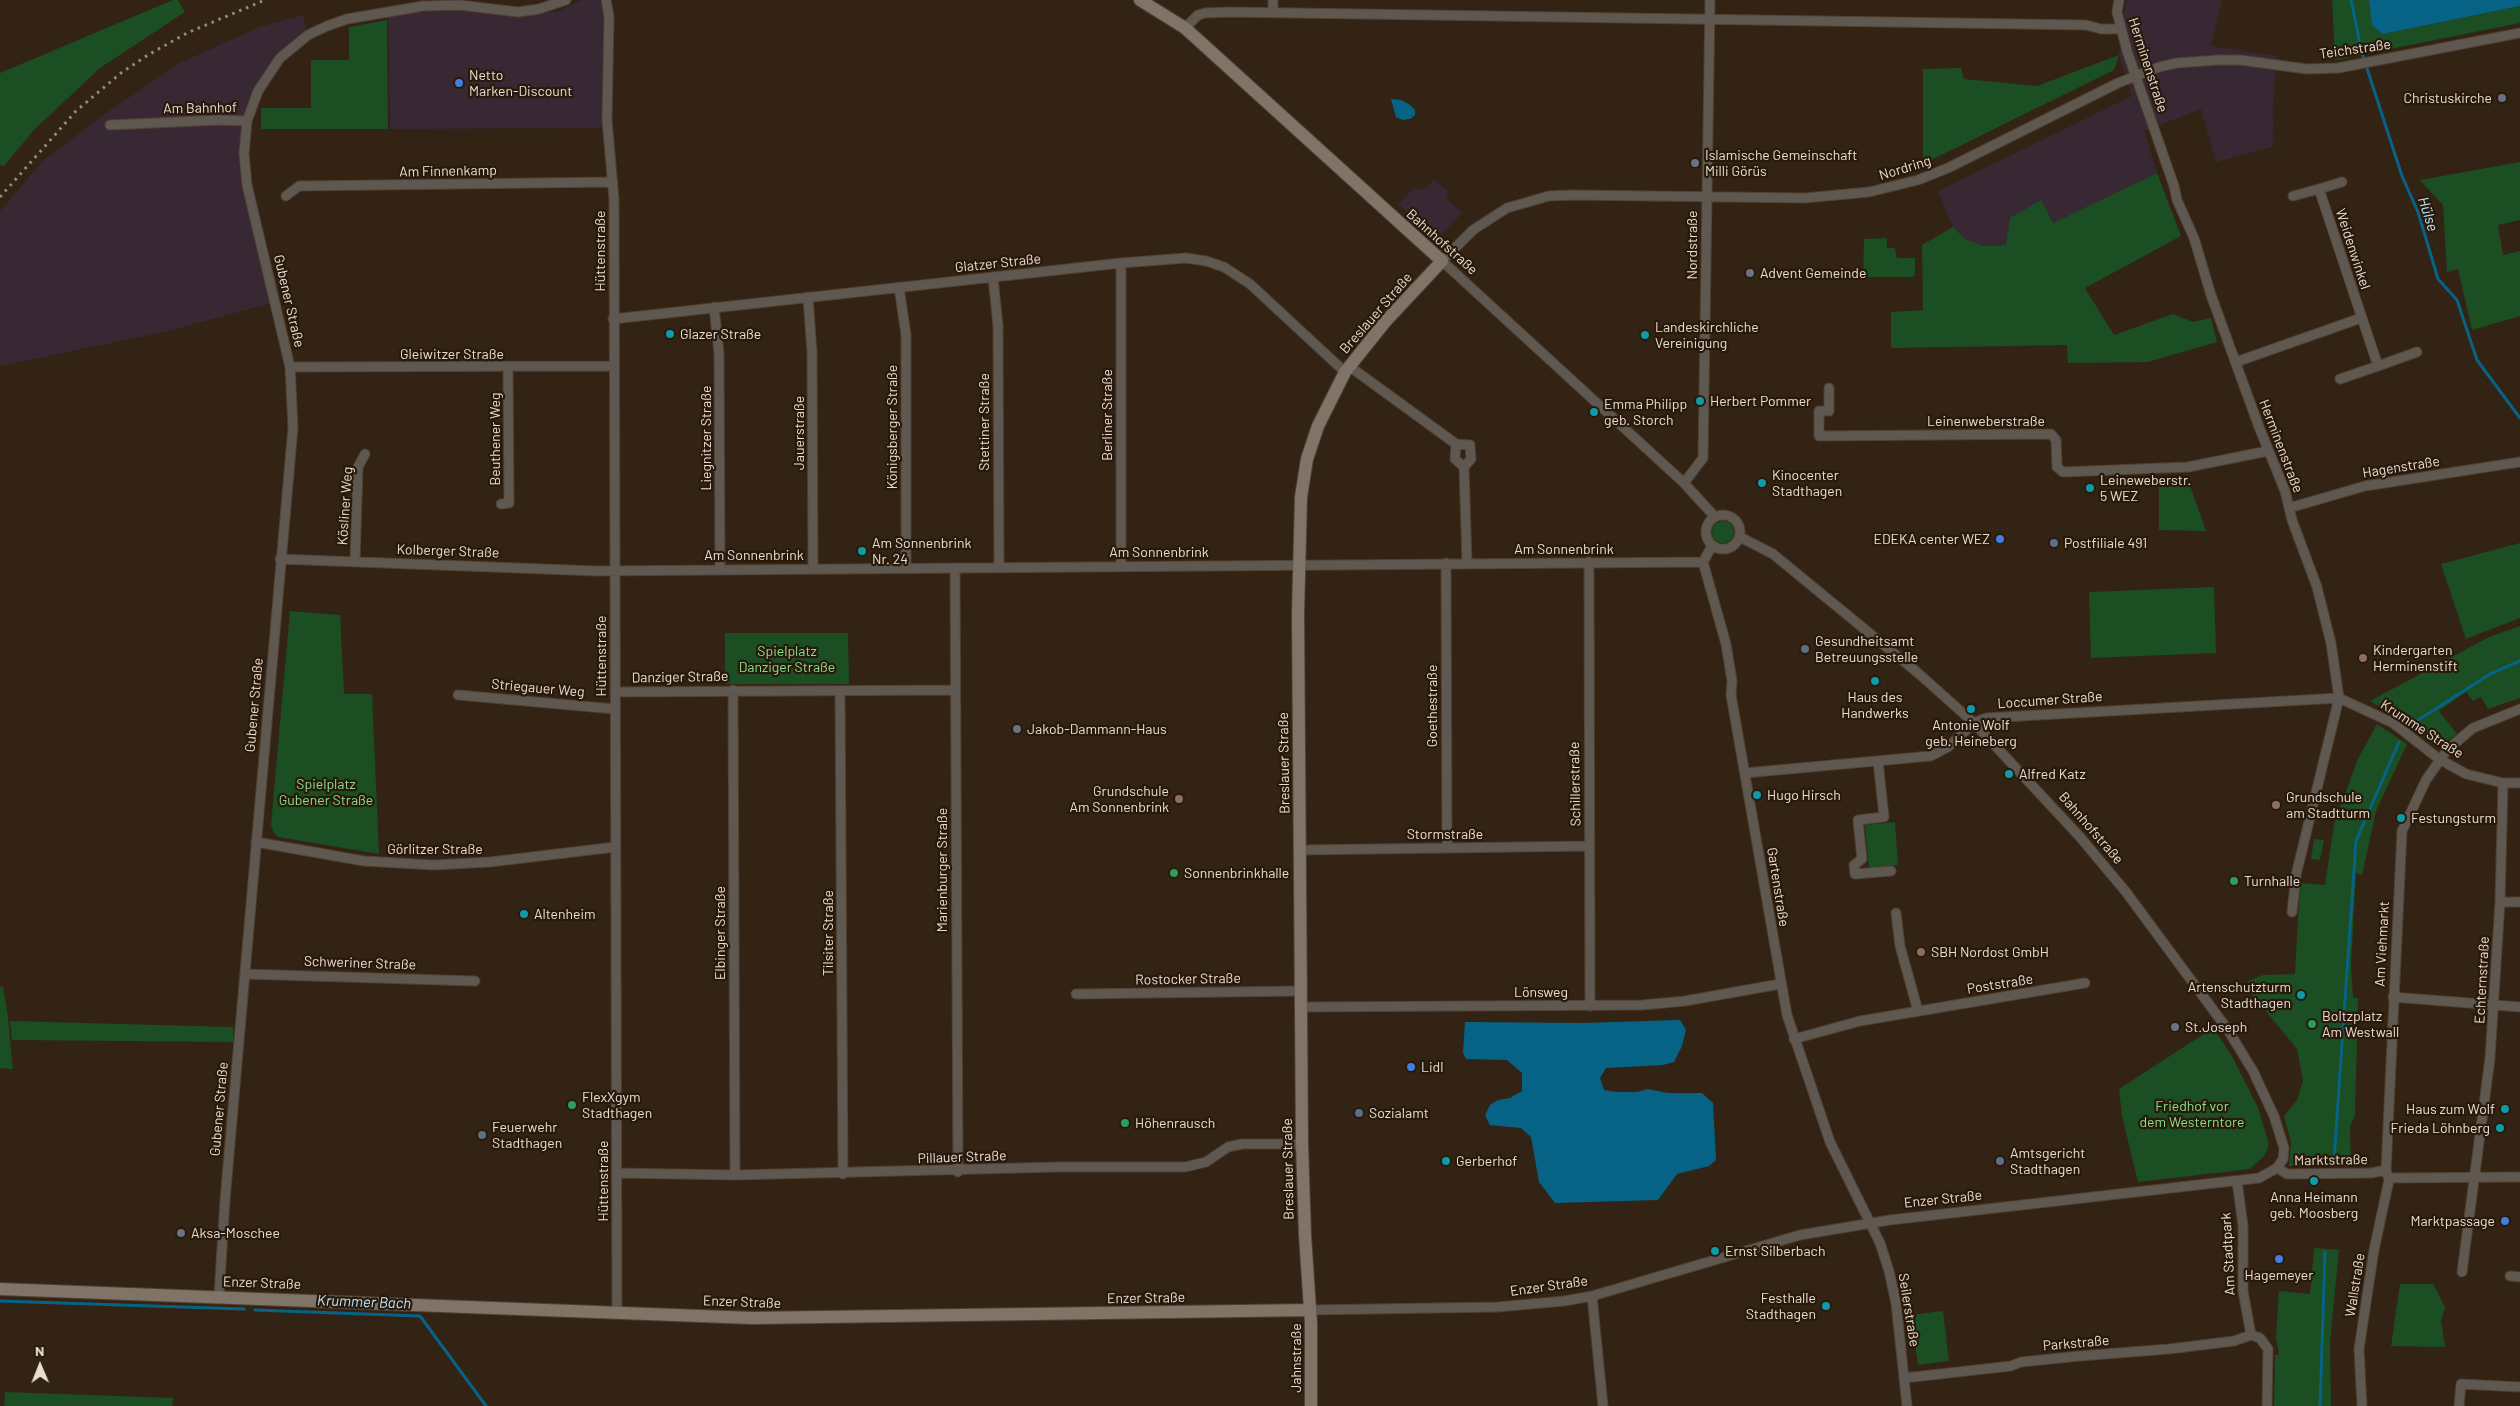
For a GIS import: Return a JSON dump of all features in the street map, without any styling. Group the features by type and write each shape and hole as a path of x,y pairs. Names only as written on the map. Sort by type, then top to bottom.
{"main road":[{"name":"Bahnhofstraße","path":"1140,0 1185,28 1442,261"},
{"name":"Breslauer Straße","path":"1310,1310 1302,1144 1298,565 1301,497 1307,459 1318,426 1347,369 1384,322 1442,261"},
{"name":"Enzer Straße","path":"0,1289 784,1319 1310,1310"},
{"name":"Jahnstraße","path":"1310,1310 1311,1406"}],"street":[{"name":"Am Bahnhof","path":"110,125 209,120 247,121 260,87 280,58 308,35 327,26 362,16 423,6 458,5 518,12 540,9 566,0"},
{"name":"Hüttenstraße","path":"606,0 609,16 607,120 614,182 617,1313"},
{"path":"1272,13 1273,0"},
{"name":"Nordstraße","path":"1684,483 1703,458 1710,0"},
{"name":"Herminenstraße","path":"2119,0 2117,12 2120,29 2135,76 2174,186 2177,200 2194,238 2211,295 2268,451 2275,464 2319,596 2331,643 2339,698 2296,875 2292,912"},
{"path":"1185,28 1198,15 1205,12 2086,25 2101,29 2120,29"},
{"name":"Teichstraße","path":"2135,76 2177,63 2208,60 2240,60 2308,69 2366,63 2520,33"},
{"name":"Nordring","path":"1442,261 1473,230 1492,216 1526,201 1572,195 1813,197 1861,193 1902,185 1948,168 2135,76"},
{"name":"Gubener Straße","path":"220,1296 225,1200 293,427 290,368 247,185 244,154 247,121"},
{"name":"Am Finnenkamp","path":"286,196 299,186 614,182"},
{"path":"2293,196 2342,182"},
{"name":"Weidenwinkel","path":"2319,189 2378,366"},
{"name":"Glatzer Straße","path":"613,319 1120,263 1186,258 1206,261 1224,267 1250,284 1347,369 1456,444 1470,445 1471,459 1464,466"},
{"name":"Bahnhofstraße","path":"1442,261 1684,483 1714,517"},
{"name":"Berliner Straße","path":"1120,263 1121,566"},
{"name":"Stettiner Straße","path":"993,277 998,326 999,567"},
{"name":"Königsberger Straße","path":"899,287 906,335 906,568"},
{"name":"Jauerstraße","path":"808,297 812,352 813,568"},
{"name":"Liegnitzer Straße","path":"714,307 719,353 720,568"},
{"path":"2236,362 2361,318"},
{"path":"2340,379 2417,352"},
{"name":"Gleiwitzer Straße","path":"290,368 614,366"},
{"name":"Beuthener Weg","path":"501,504 509,503 508,367"},
{"name":"Leinenweberstraße","path":"1829,388 1830,411 1819,412 1819,436 2052,434 2056,440 2057,467 2063,472 2188,467 2268,451"},
{"path":"1456,444 1455,459 1464,466 1467,563"},
{"name":"Kösliner Weg","path":"356,561 358,467 366,454"},
{"name":"Hagenstraße","path":"2289,508 2365,486 2520,462"},
{"path":"1720,515 1732,517 1740,525 1740,537 1734,546 1729,549 1717,549 1708,542 1706,531 1714,517 1720,515"},
{"name":"Bahnhofstraße","path":"1740,537 1748,539 1773,554 1918,673 1974,723 2104,865 2228,1030 2253,1071 2280,1132 2284,1148 2283,1159 2277,1168"},
{"path":"1703,562 1712,546"},
{"name":"Kolberger Straße","path":"280,559 614,570"},
{"name":"Schillerstraße","path":"1588,562 1590,1006"},
{"name":"Am Sonnenbrink","path":"614,570 1703,562"},
{"name":"Gartenstraße","path":"1703,562 1726,644 1732,680 1731,695 1780,984 1794,1039 1830,1142 1870,1222"},
{"name":"Goethestraße","path":"1446,564 1447,848"},
{"name":"Marienburger Straße","path":"955,568 958,1172"},
{"name":"Elbinger Straße","path":"733,690 735,1176"},
{"name":"Danziger Straße","path":"615,692 955,690"},
{"name":"Tilsiter Straße","path":"840,691 843,1174"},
{"name":"Striegauer Weg","path":"458,694 615,709"},
{"name":"Loccumer Straße","path":"1745,773 1931,756 1948,747 1974,723 1986,718 2001,716 2339,698"},
{"name":"Krumme Straße","path":"2339,698 2393,723 2439,759 2466,774 2503,784 2520,783"},
{"name":"Am Viehmarkt","path":"2387,1174 2400,836 2411,810 2439,759 2473,728 2520,709"},
{"path":"1878,760 1884,817 1858,820 1862,859 1854,865 1855,874 1891,871"},
{"name":"Echternstraße","path":"2462,1272 2490,1058 2500,902 2503,784"},
{"name":"Görlitzer Straße","path":"256,842 364,861 434,865 490,862 615,847"},
{"name":"Stormstraße","path":"1300,850 1590,846"},
{"path":"2500,902 2520,902"},
{"path":"1896,913 1900,946 1918,1010"},
{"name":"Schweriner Straße","path":"244,974 475,981"},
{"name":"Poststraße","path":"1794,1039 1860,1021 2085,983"},
{"name":"Lönsweg","path":"1301,1007 1590,1006 1685,1001 1780,984"},
{"name":"Rostocker Straße","path":"1076,994 1301,991"},
{"path":"2393,997 2494,1006 2520,1006"},
{"name":"Pillauer Straße","path":"617,1173 735,1176 958,1172 1070,1167 1185,1167 1206,1162 1228,1147 1242,1144 1302,1144"},
{"name":"Marktstraße","path":"2277,1168 2288,1174 2371,1173 2520,1177"},
{"name":"Enzer Straße","path":"1310,1310 1523,1306 1592,1296 1768,1243 1870,1222 2237,1181 2259,1178 2277,1168"},
{"name":"Wallstraße","path":"2362,1406 2359,1349 2387,1174"},
{"name":"Am Stadtpark","path":"2237,1181 2243,1226 2243,1291 2251,1335"},
{"name":"Seilerstraße","path":"1870,1222 1889,1270 1896,1303 1907,1406"},
{"path":"1592,1296 1603,1406"},
{"path":"2251,1335 2260,1338 2268,1349 2267,1406"},
{"name":"Parkstraße","path":"1904,1378 2080,1356 2215,1344 2234,1341 2251,1335"},
{"path":"2459,1406 2460,1388 2518,1387"}],"shaded area":[{"path":"582,0 600,0 604,17 604,128 390,129 388,16 438,9 521,16 558,11"},
{"path":"2126,0 2222,0 2211,46 2277,56 2272,117 2274,118 2273,147 2216,162 2201,109 2144,131 2157,173 2053,223 2041,201 2006,245 1984,246 1965,239 1953,227 1938,191 2132,96 2119,55"},
{"path":"303,15 309,41 286,58 266,85 249,133 247,154 272,303 164,332 0,366 0,211 43,161 103,115 180,63 259,27"},
{"path":"1434,179 1450,193 1446,198 1462,213 1439,237 1425,229 1398,204 1414,188 1425,189"}],"green space":[{"path":"173,0 178,0 185,12 100,68 35,129 4,166 0,165 0,73"},
{"path":"2332,0 2369,0 2372,26 2383,34 2520,6 2520,23 2335,60"},
{"path":"387,20 388,129 261,129 261,108 311,108 311,60 349,60 349,27"},
{"path":"2119,55 2114,70 1923,164 1923,69 1961,68 1964,79 2037,86"},
{"path":"2520,162 2520,220 2498,225 2503,255 2520,251 2520,316 2472,330 2458,269 2447,272 2443,205 2420,180"},
{"path":"2157,173 2181,236 2085,288 2114,335 2173,314 2193,322 2211,318 2217,342 2148,362 2068,363 2067,345 1891,348 1891,312 1923,310 1922,245 1953,227 1965,239 1984,246 2006,245 2010,218 2041,200 2053,223"},
{"path":"1887,238 1887,248 1895,248 1897,258 1915,258 1915,275 1912,277 1863,277 1864,239"},
{"path":"2188,480 2206,531 2159,530 2159,483"},
{"path":"1723,521 1731,524 1734,532 1731,540 1723,543 1715,540 1712,532 1715,524"},
{"path":"2520,543 2520,618 2466,639 2441,564"},
{"path":"2214,587 2216,653 2091,658 2089,592"},
{"name":"Spielplatz Gubener Straße","path":"290,611 340,615 344,694 372,694 379,854 279,837 274,833 271,825"},
{"path":"2520,626 2520,698 2488,709 2481,697 2473,701 2466,692 2439,711 2457,734 2441,745 2370,701 2489,637"},
{"name":"Spielplatz Danziger Straße","path":"725,633 848,633 849,684 725,684"},
{"path":"2377,724 2407,744 2376,811 2362,875 2356,873 2351,965 2353,998 2358,998 2355,1116 2350,1126 2351,1166 2289,1166 2291,1142 2284,1116 2297,1100 2303,1081 2297,1049 2250,992 2248,981 2263,975 2295,974 2300,883 2325,885 2334,824 2358,759"},
{"path":"1895,822 1898,865 1869,868 1865,825"},
{"path":"2314,839 2324,840 2320,860 2311,859"},
{"path":"0,987 3,987 8,1018 13,1069 0,1068"},
{"path":"10,1021 233,1027 233,1042 12,1040"},
{"name":"Friedhof vor dem Westerntore","path":"2213,1028 2232,1056 2258,1108 2269,1144 2265,1155 2250,1169 2138,1182 2122,1116 2119,1089"},
{"path":"2314,1248 2339,1250 2330,1343 2331,1406 2274,1406 2275,1355 2279,1355 2276,1337 2279,1291 2310,1294"},
{"path":"2400,1284 2433,1284 2445,1307 2441,1321 2445,1347 2391,1346"},
{"path":"1943,1311 1949,1361 1918,1365 1911,1315"},
{"path":"5,1392 173,1398 172,1406 4,1406"}],"water":[{"path":"2369,0 2520,0 2520,6 2383,34 2372,26"},
{"path":"1391,99 1401,100 1409,104 1415,110 1415,115 1410,119 1403,120 1396,117"},
{"path":"1680,1020 1686,1030 1682,1046 1674,1062 1663,1065 1606,1068 1600,1078 1604,1090 1616,1092 1637,1092 1648,1089 1668,1093 1702,1093 1713,1103 1716,1160 1709,1166 1677,1174 1658,1200 1555,1203 1539,1182 1531,1137 1521,1128 1490,1125 1485,1115 1490,1105 1498,1100 1510,1098 1522,1091 1522,1073 1507,1060 1466,1059 1463,1053 1465,1022 1583,1023"}],"waterway":[{"name":"Hülse","path":"2351,0 2362,53 2402,176 2418,212 2438,279 2457,300 2477,360 2520,418"},
{"path":"2412,724 2490,674 2520,661"},
{"path":"2334,1160 2356,841 2399,742"},
{"path":"2320,1406 2325,1252"},
{"name":"Krummer Bach","path":"0,1301 244,1309"},
{"name":"Krummer Bach","path":"255,1310 420,1316 486,1406"}],"railway":[{"path":"0,197 76,111 121,73 187,33 265,0"}],"place":[{"name":"Netto Marken-Discount","path":"459,83"},
{"name":"Christuskirche","path":"2502,98"},
{"name":"Islamische Gemeinschaft Milli Görüs","path":"1695,163"},
{"name":"Advent Gemeinde","path":"1750,273"},
{"name":"Glazer Straße","path":"670,334"},
{"name":"Landeskirchliche Vereinigung","path":"1645,335"},
{"name":"Herbert Pommer","path":"1700,401"},
{"name":"Emma Philipp geb. Storch","path":"1594,412"},
{"name":"Kinocenter Stadthagen","path":"1762,483"},
{"name":"Leineweberstr. 5 WEZ","path":"2090,488"},
{"name":"EDEKA center WEZ","path":"2000,539"},
{"name":"Postfiliale 491","path":"2054,543"},
{"name":"Am Sonnenbrink Nr. 24","path":"862,551"},
{"name":"Gesundheitsamt Betreuungsstelle","path":"1805,649"},
{"name":"Kindergarten Herminenstift","path":"2363,658"},
{"name":"Haus des Handwerks","path":"1875,681"},
{"name":"Antonie Wolf geb. Heineberg","path":"1971,709"},
{"name":"Jakob-Dammann-Haus","path":"1017,729"},
{"name":"Alfred Katz","path":"2009,774"},
{"name":"Hugo Hirsch","path":"1757,795"},
{"name":"Grundschule Am Sonnenbrink","path":"1179,799"},
{"name":"Grundschule am Stadtturm","path":"2276,805"},
{"name":"Festungsturm","path":"2401,818"},
{"name":"Sonnenbrinkhalle","path":"1174,873"},
{"name":"Turnhalle","path":"2234,881"},
{"name":"Altenheim","path":"524,914"},
{"name":"SBH Nordost GmbH","path":"1921,952"},
{"name":"Artenschutzturm Stadthagen","path":"2301,995"},
{"name":"Boltzplatz Am Westwall","path":"2312,1024"},
{"name":"St.Joseph","path":"2175,1027"},
{"name":"Lidl","path":"1411,1067"},
{"name":"FlexXgym Stadthagen","path":"572,1105"},
{"name":"Haus zum Wolf","path":"2505,1109"},
{"name":"Sozialamt","path":"1359,1113"},
{"name":"Höhenrausch","path":"1125,1123"},
{"name":"Frieda Löhnberg","path":"2500,1128"},
{"name":"Feuerwehr Stadthagen","path":"482,1135"},
{"name":"Gerberhof","path":"1446,1161"},
{"name":"Amtsgericht Stadthagen","path":"2000,1161"},
{"name":"Anna Heimann geb. Moosberg","path":"2314,1181"},
{"name":"Marktpassage","path":"2505,1221"},
{"name":"Aksa-Moschee","path":"181,1233"},
{"name":"Ernst Silberbach","path":"1715,1251"},
{"name":"Hagemeyer","path":"2279,1259"},
{"name":"Festhalle Stadthagen","path":"1826,1306"}]}
